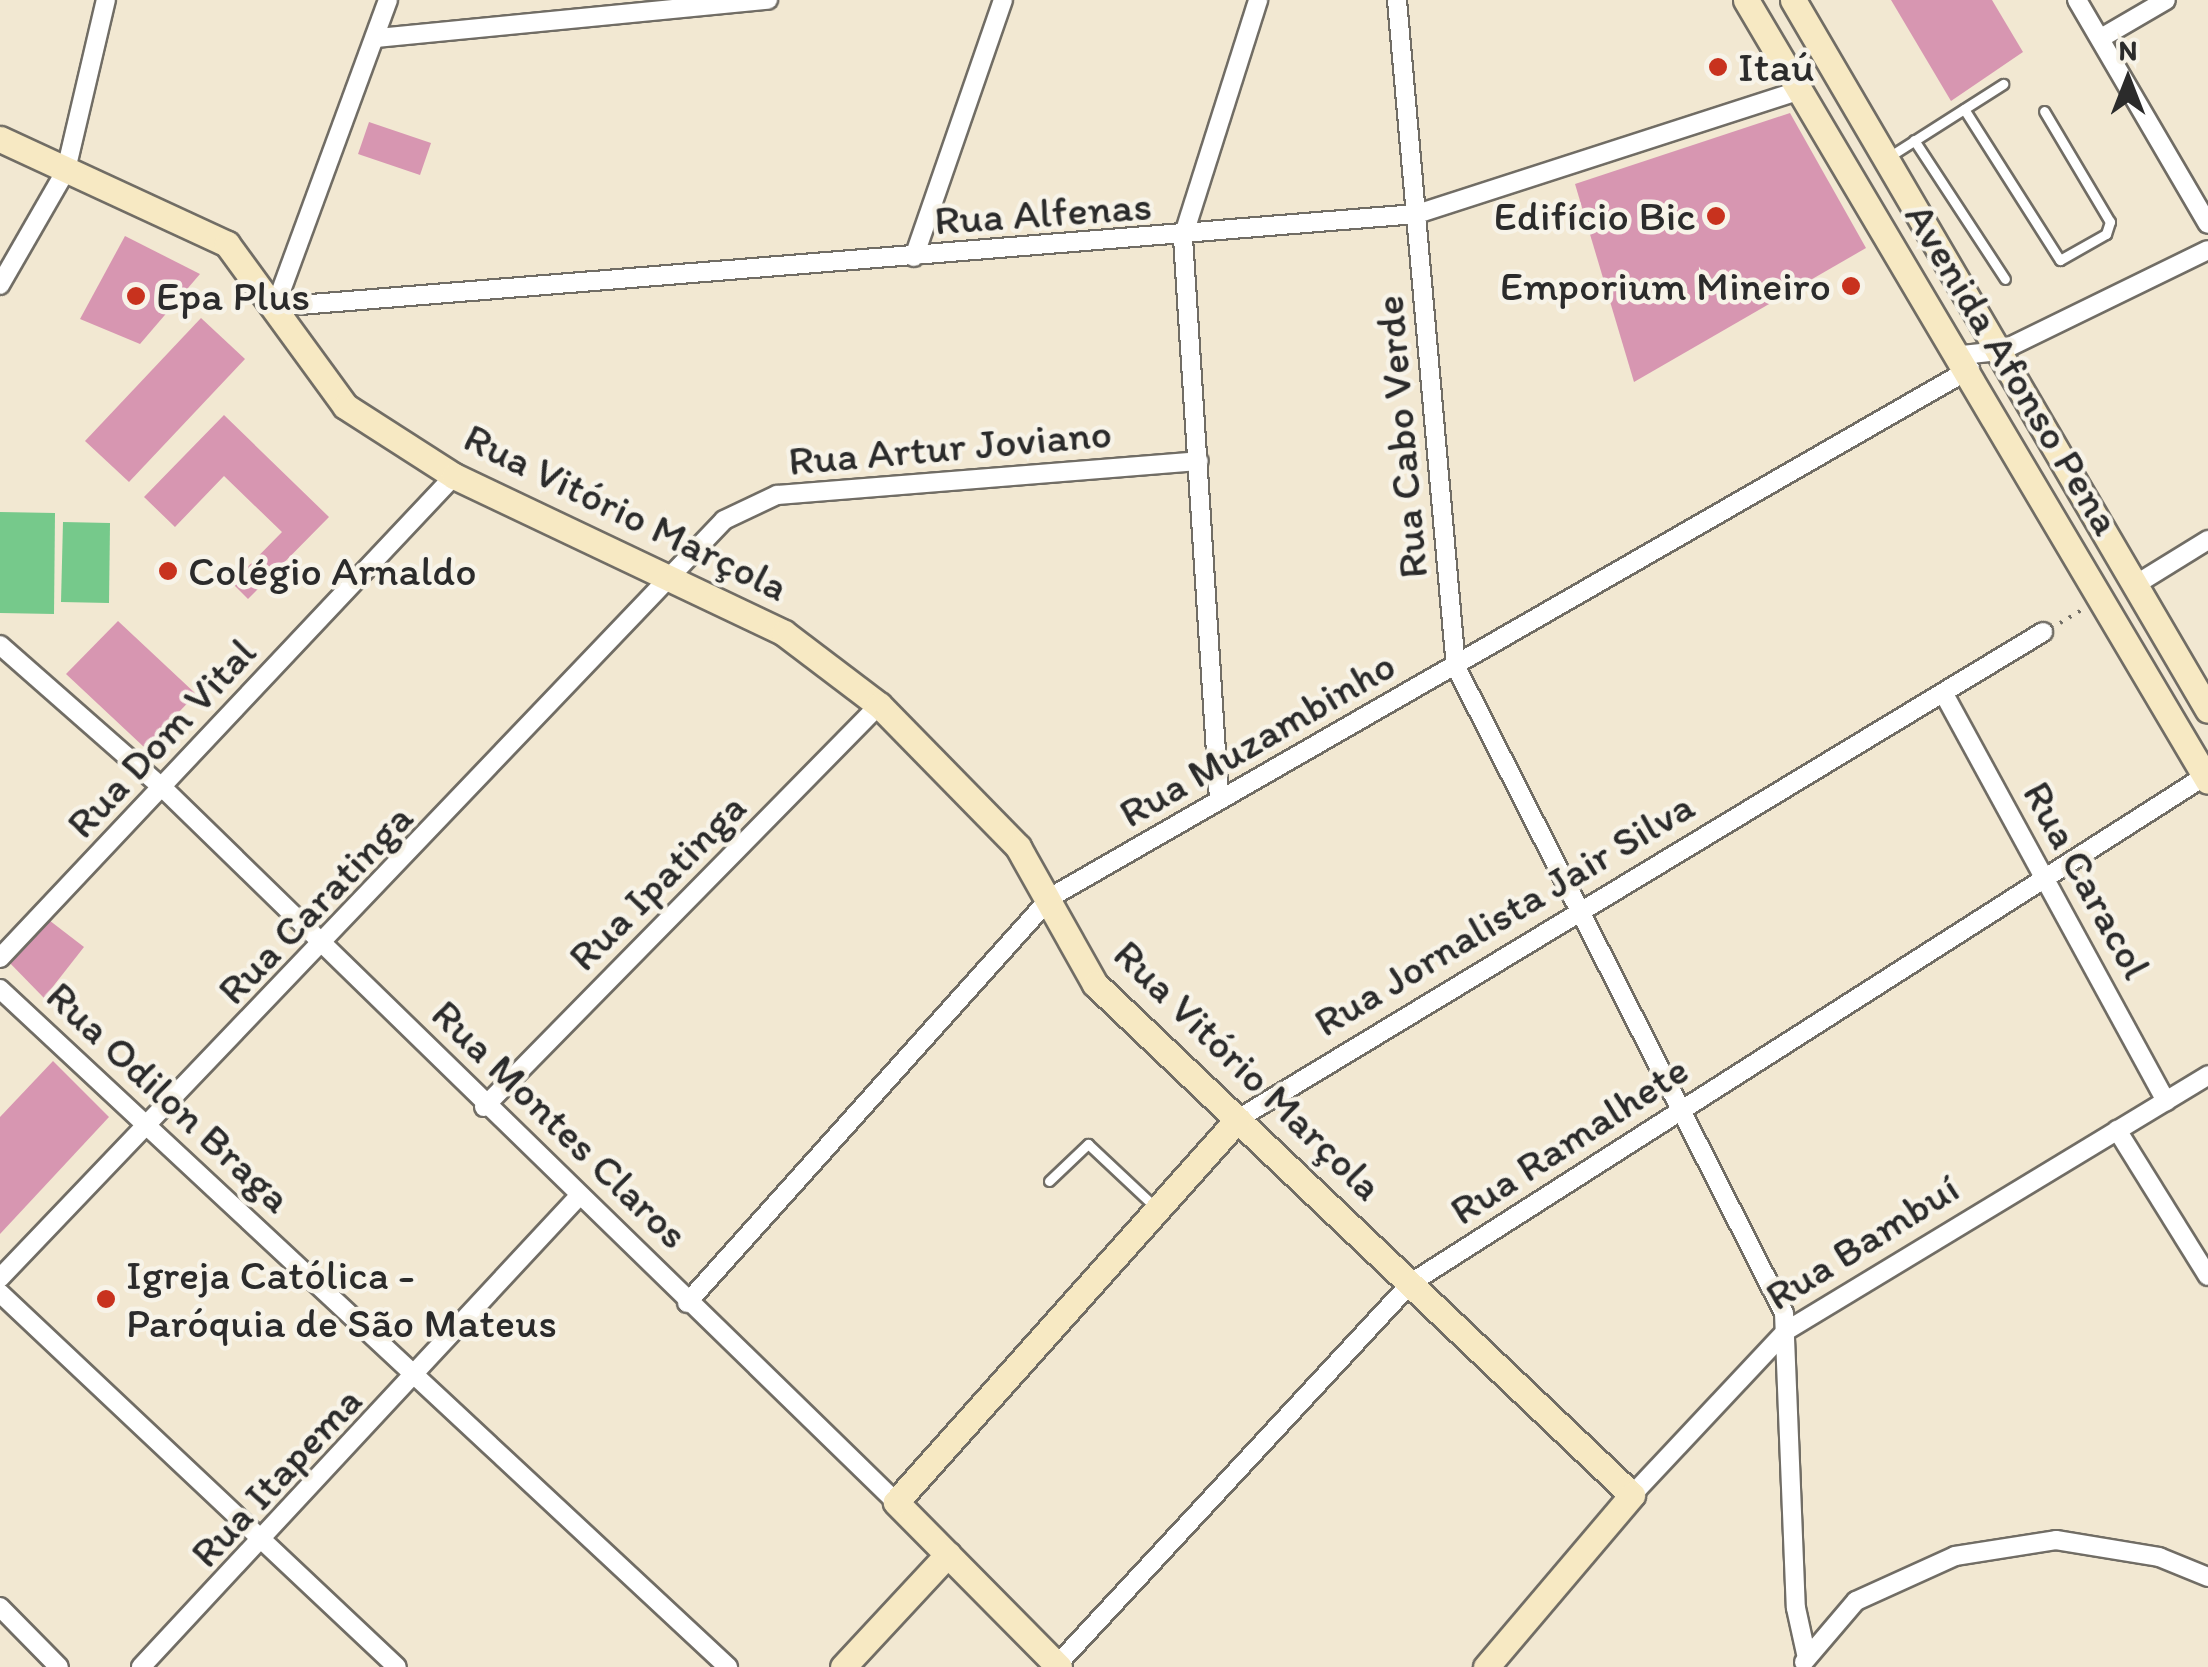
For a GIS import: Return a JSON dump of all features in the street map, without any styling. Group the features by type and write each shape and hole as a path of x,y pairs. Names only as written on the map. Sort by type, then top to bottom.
{"street":[{"path":"0,285 66,170 106,0"},
{"path":"275,306 388,0"},
{"path":"377,38 635,6 768,0"},
{"path":"914,258 1003,0"},
{"path":"1219,800 1182,237 1258,0"},
{"name":"Rua Cabo Verde","path":"1397,0 1456,667 1786,1330"},
{"name":"Avenida Afonso Pena","path":"1746,0 1798,92 1966,362 2206,779"},
{"name":"Avenida Afonso Pena","path":"1792,0 2208,710"},
{"path":"2077,0 2208,224"},
{"path":"2101,38 2166,0"},
{"name":"Rua Alfenas","path":"275,306 1182,237 1417,214 1798,92"},
{"name":"Rua Vitório Marçola","path":"0,139 227,244 275,306 313,373 345,406 454,476 677,575 784,633 879,706 1018,847 1050,897 1095,984 1632,1496"},
{"name":"Rua Muzambinho","path":"687,1304 1050,897 1456,667 1966,362 2001,351 2208,250"},
{"name":"Rua Artur Joviano","path":"677,575 724,520 777,495 1199,461"},
{"name":"Rua Dom Vital","path":"0,958 454,476"},
{"path":"2135,585 2208,540"},
{"name":"Rua Caratinga","path":"0,1278 677,575"},
{"name":"Rua Jornalista Jair Silva","path":"896,1502 1238,1119 1581,916 2043,632"},
{"name":"Rua Montes Claros","path":"0,645 163,788 484,1107 896,1502 1058,1666"},
{"name":"Rua Caracol","path":"1944,694 2166,1101"},
{"name":"Rua Ipatinga","path":"484,1107 879,706"},
{"name":"Rua Ramalhete","path":"1058,1666 1410,1283 2046,876 2206,779"},
{"name":"Rua Odilon Braga","path":"0,989 728,1667"},
{"name":"Rua Bambuí","path":"1486,1667 1632,1496 1786,1330 2208,1075"},
{"path":"2117,1130 2208,1276"},
{"name":"Rua Itapema","path":"141,1667 264,1544 578,1196"},
{"path":"0,1293 397,1667"},
{"path":"1786,1330 1796,1608 1804,1662"},
{"path":"1804,1662 1856,1600 1973,1552 2056,1540 2159,1558 2208,1577"},
{"path":"843,1667 948,1554"},
{"path":"0,1608 60,1667"}],"lane":[{"path":"1884,159 2003,84"},
{"path":"1964,108 2060,260 2106,234 2110,222 2044,111"},
{"path":"1914,140 2005,279"},
{"path":"1048,1181 1088,1144 1157,1209"}],"green space":[{"path":"0,512 55,513 54,614 0,613"},
{"path":"63,522 110,523 109,603 61,602"}],"building":[{"path":"1891,0 1992,0 2023,52 1951,101"},
{"name":"Edifício Bic","path":"1790,113 1866,248 1634,382 1575,184"},
{"path":"369,122 431,143 420,175 358,154"},
{"name":"Epa Plus","path":"125,236 200,274 140,344 80,319"},
{"path":"201,318 245,359 129,482 85,441"},
{"path":"224,415 329,517 248,599 232,583 282,532 224,476 175,527 144,497"},
{"path":"118,621 196,694 145,748 66,674"},
{"path":"45,917 84,947 44,998 4,957"},
{"path":"53,1061 109,1117 0,1234 0,1117"}],"place":[{"name":"Itaú","path":"1718,67"},
{"name":"Edifício Bic","path":"1716,216"},
{"name":"Emporium Mineiro","path":"1851,286"},
{"name":"Epa Plus","path":"136,296"},
{"name":"Colégio Arnaldo","path":"168,571"},
{"name":"Igreja Católica - Paróquia de São Mateus","path":"106,1299"}]}
